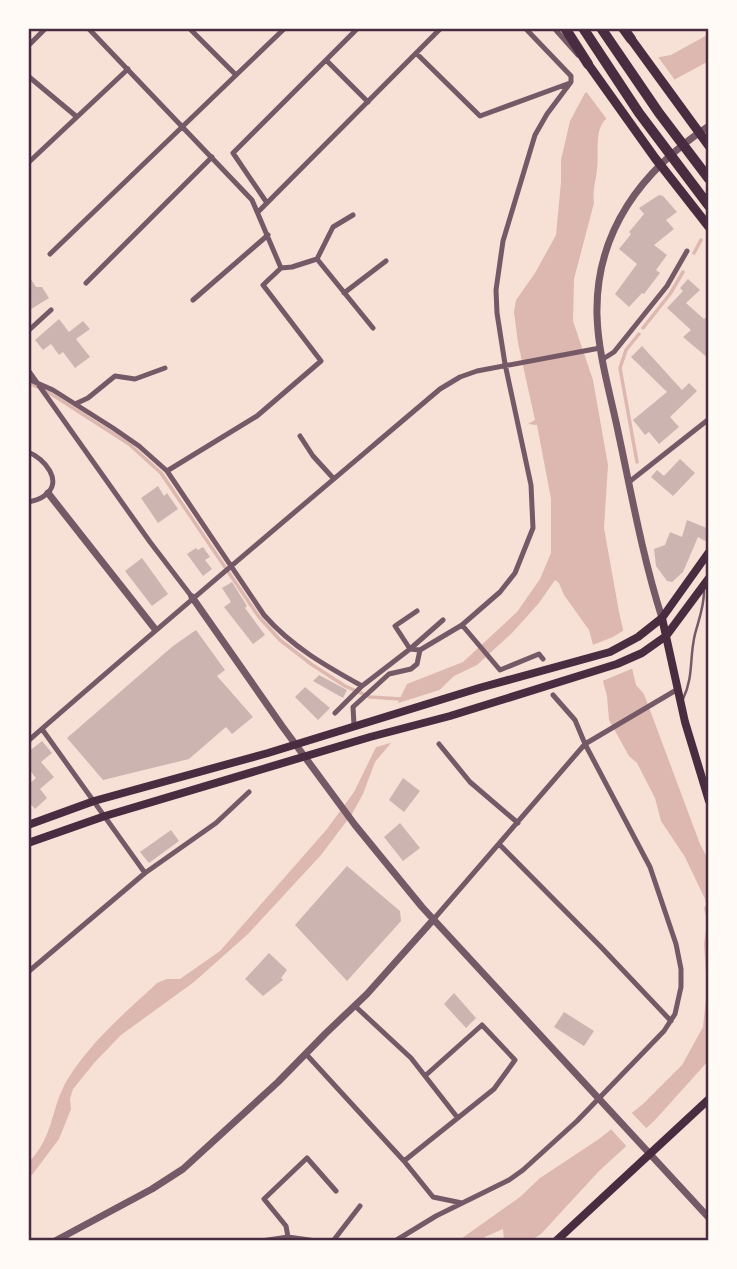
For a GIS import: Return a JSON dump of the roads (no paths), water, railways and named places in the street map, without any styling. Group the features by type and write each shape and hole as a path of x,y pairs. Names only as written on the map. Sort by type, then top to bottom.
{"highway":[{"path":"565,28 658,162 709,227"},
{"path":"583,28 639,113 709,206"},
{"path":"601,28 659,113 709,178"},
{"path":"626,28 633,42 709,146"}],"main road":[{"path":"28,825 94,801 610,652 642,634 662,618 709,552"},
{"path":"28,843 105,816 370,737 450,716 617,664 646,650 666,636 706,582"},
{"path":"662,618 674,691 681,702 709,801"},
{"path":"555,1241 652,1154 709,1098"}],"street":[{"path":"28,46 46,28"},
{"path":"88,28 252,200 281,268"},
{"path":"189,28 236,75"},
{"path":"50,254 285,28"},
{"path":"267,203 233,153 358,28"},
{"path":"258,212 440,28"},
{"path":"410,649 420,649 462,625 484,608 508,583 521,560 533,528 531,485 505,364 496,313 496,290 503,242 535,135 571,82 571,76 525,28"},
{"path":"554,28 589,64"},
{"path":"416,53 480,117 571,82"},
{"path":"326,60 368,102"},
{"path":"28,163 128,69"},
{"path":"28,76 77,117"},
{"path":"662,618 647,570 603,359 596,348 597,290 603,257 620,216 638,188 658,162 698,131 709,126"},
{"path":"86,283 212,158"},
{"path":"167,471 257,416 321,361 262,285 281,268 317,258 332,227 353,215"},
{"path":"193,300 268,235"},
{"path":"603,359 614,352 667,286 687,251"},
{"path":"317,258 373,328"},
{"path":"344,293 386,261"},
{"path":"28,331 51,310"},
{"path":"28,741 192,597 229,569 440,389 460,377 505,364 596,348"},
{"path":"75,404 88,398 115,376 135,379 165,368"},
{"path":"28,370 355,825 433,920 709,1218"},
{"path":"28,379 46,386 139,446 167,471 229,569 274,626 316,661 361,687"},
{"path":"629,482 709,419"},
{"path":"300,436 313,456 334,479"},
{"path":"28,452 38,456 49,468 52,485 48,493 28,502"},
{"path":"48,493 155,629"},
{"path":"410,649 395,626 417,611"},
{"path":"335,713 361,687 443,620"},
{"path":"462,625 500,670 538,654 543,659"},
{"path":"354,725 353,707 389,674 411,669 417,664 420,649"},
{"path":"55,1241 152,1189 183,1169 355,1006 500,845 585,744 674,691"},
{"path":"395,1241 523,1170 600,1098 652,1044 671,1021 678,1003 681,969 669,918 650,867 575,720 553,695"},
{"path":"42,729 145,873"},
{"path":"439,744 470,782 518,823"},
{"path":"28,972 145,873 216,823 249,792"},
{"path":"500,845 671,1021"},
{"path":"355,1006 426,1075 457,1117"},
{"path":"404,1161 494,1089 515,1060 482,1025 426,1075"},
{"path":"306,1054 404,1161 433,1197 464,1203"},
{"path":"288,1237 286,1226 264,1199 307,1158 336,1191"},
{"path":"333,1241 360,1206"},
{"path":"261,1241 288,1237 316,1241"}],"lane":[{"path":"681,702 691,683 695,633 704,606 706,582"}],"waterway":[{"path":"694,253 701,240"},
{"path":"643,328 670,294 683,272"},
{"path":"637,462 620,368 626,350 639,334"},
{"path":"28,383 45,390 129,444 161,473 259,617 280,640 345,686 370,697 401,699"}]}
